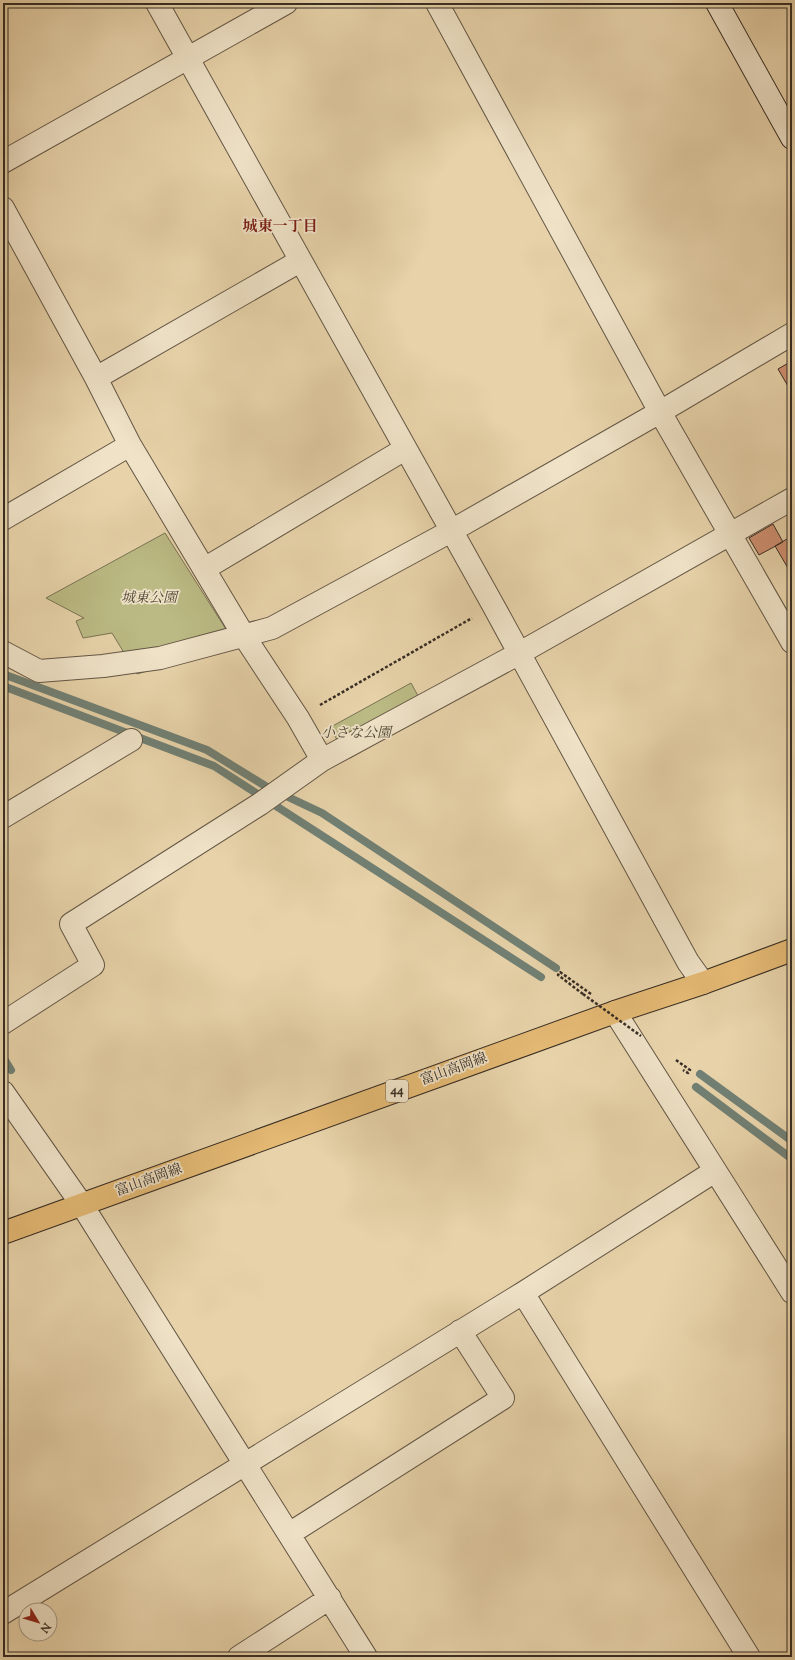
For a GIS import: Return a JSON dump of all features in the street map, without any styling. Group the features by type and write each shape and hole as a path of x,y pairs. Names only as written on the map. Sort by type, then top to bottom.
{"main road":[{"name":"富山高岡線","path":"3,1233 615,1012 703,983 792,950"}],"street":[{"path":"157,3 493,605 518,654 688,962 703,983"},
{"path":"3,162 286,3"},
{"path":"437,3 660,412 792,642"},
{"path":"717,3 792,138"},
{"path":"3,208 96,378 130,445 244,636 298,718 322,760"},
{"path":"96,378 300,261"},
{"path":"3,652 39,671 103,666 160,658 272,628 451,531 660,412 792,334"},
{"path":"3,519 130,445"},
{"path":"204,569 405,449"},
{"path":"3,1022 93,965 72,924 260,804 322,760 518,654 792,499"},
{"path":"3,817 131,740"},
{"path":"615,1012 792,1292"},
{"path":"3,1092 82,1205 366,1657"},
{"path":"3,1613 244,1463 523,1293 715,1171"},
{"path":"523,1293 749,1657"},
{"path":"289,1534 503,1398 460,1331"},
{"path":"239,1657 330,1598"}],"path":[{"path":"298,718 493,605"},
{"path":"594,997 560,972 558,975 641,1036"}],"green space":[{"name":"城東公園","path":"165,533 236,645 137,674 112,633 83,638 76,621 84,618 46,598"},
{"name":"小さな公園","path":"411,683 428,714 350,758 329,728"}],"building":[{"path":"792,361 792,393 778,369"},
{"path":"773,524 783,542 759,555 749,538"},
{"path":"792,536 792,575 775,546"}],"waterway":[{"path":"3,674 207,750 267,787 322,813 556,968"},
{"path":"3,686 214,766 541,977"},
{"path":"3,1057 11,1070"},
{"path":"700,1074 792,1141"},
{"path":"696,1087 792,1159"}],"district":[{"name":"城東一丁目","path":"280,227"}]}
